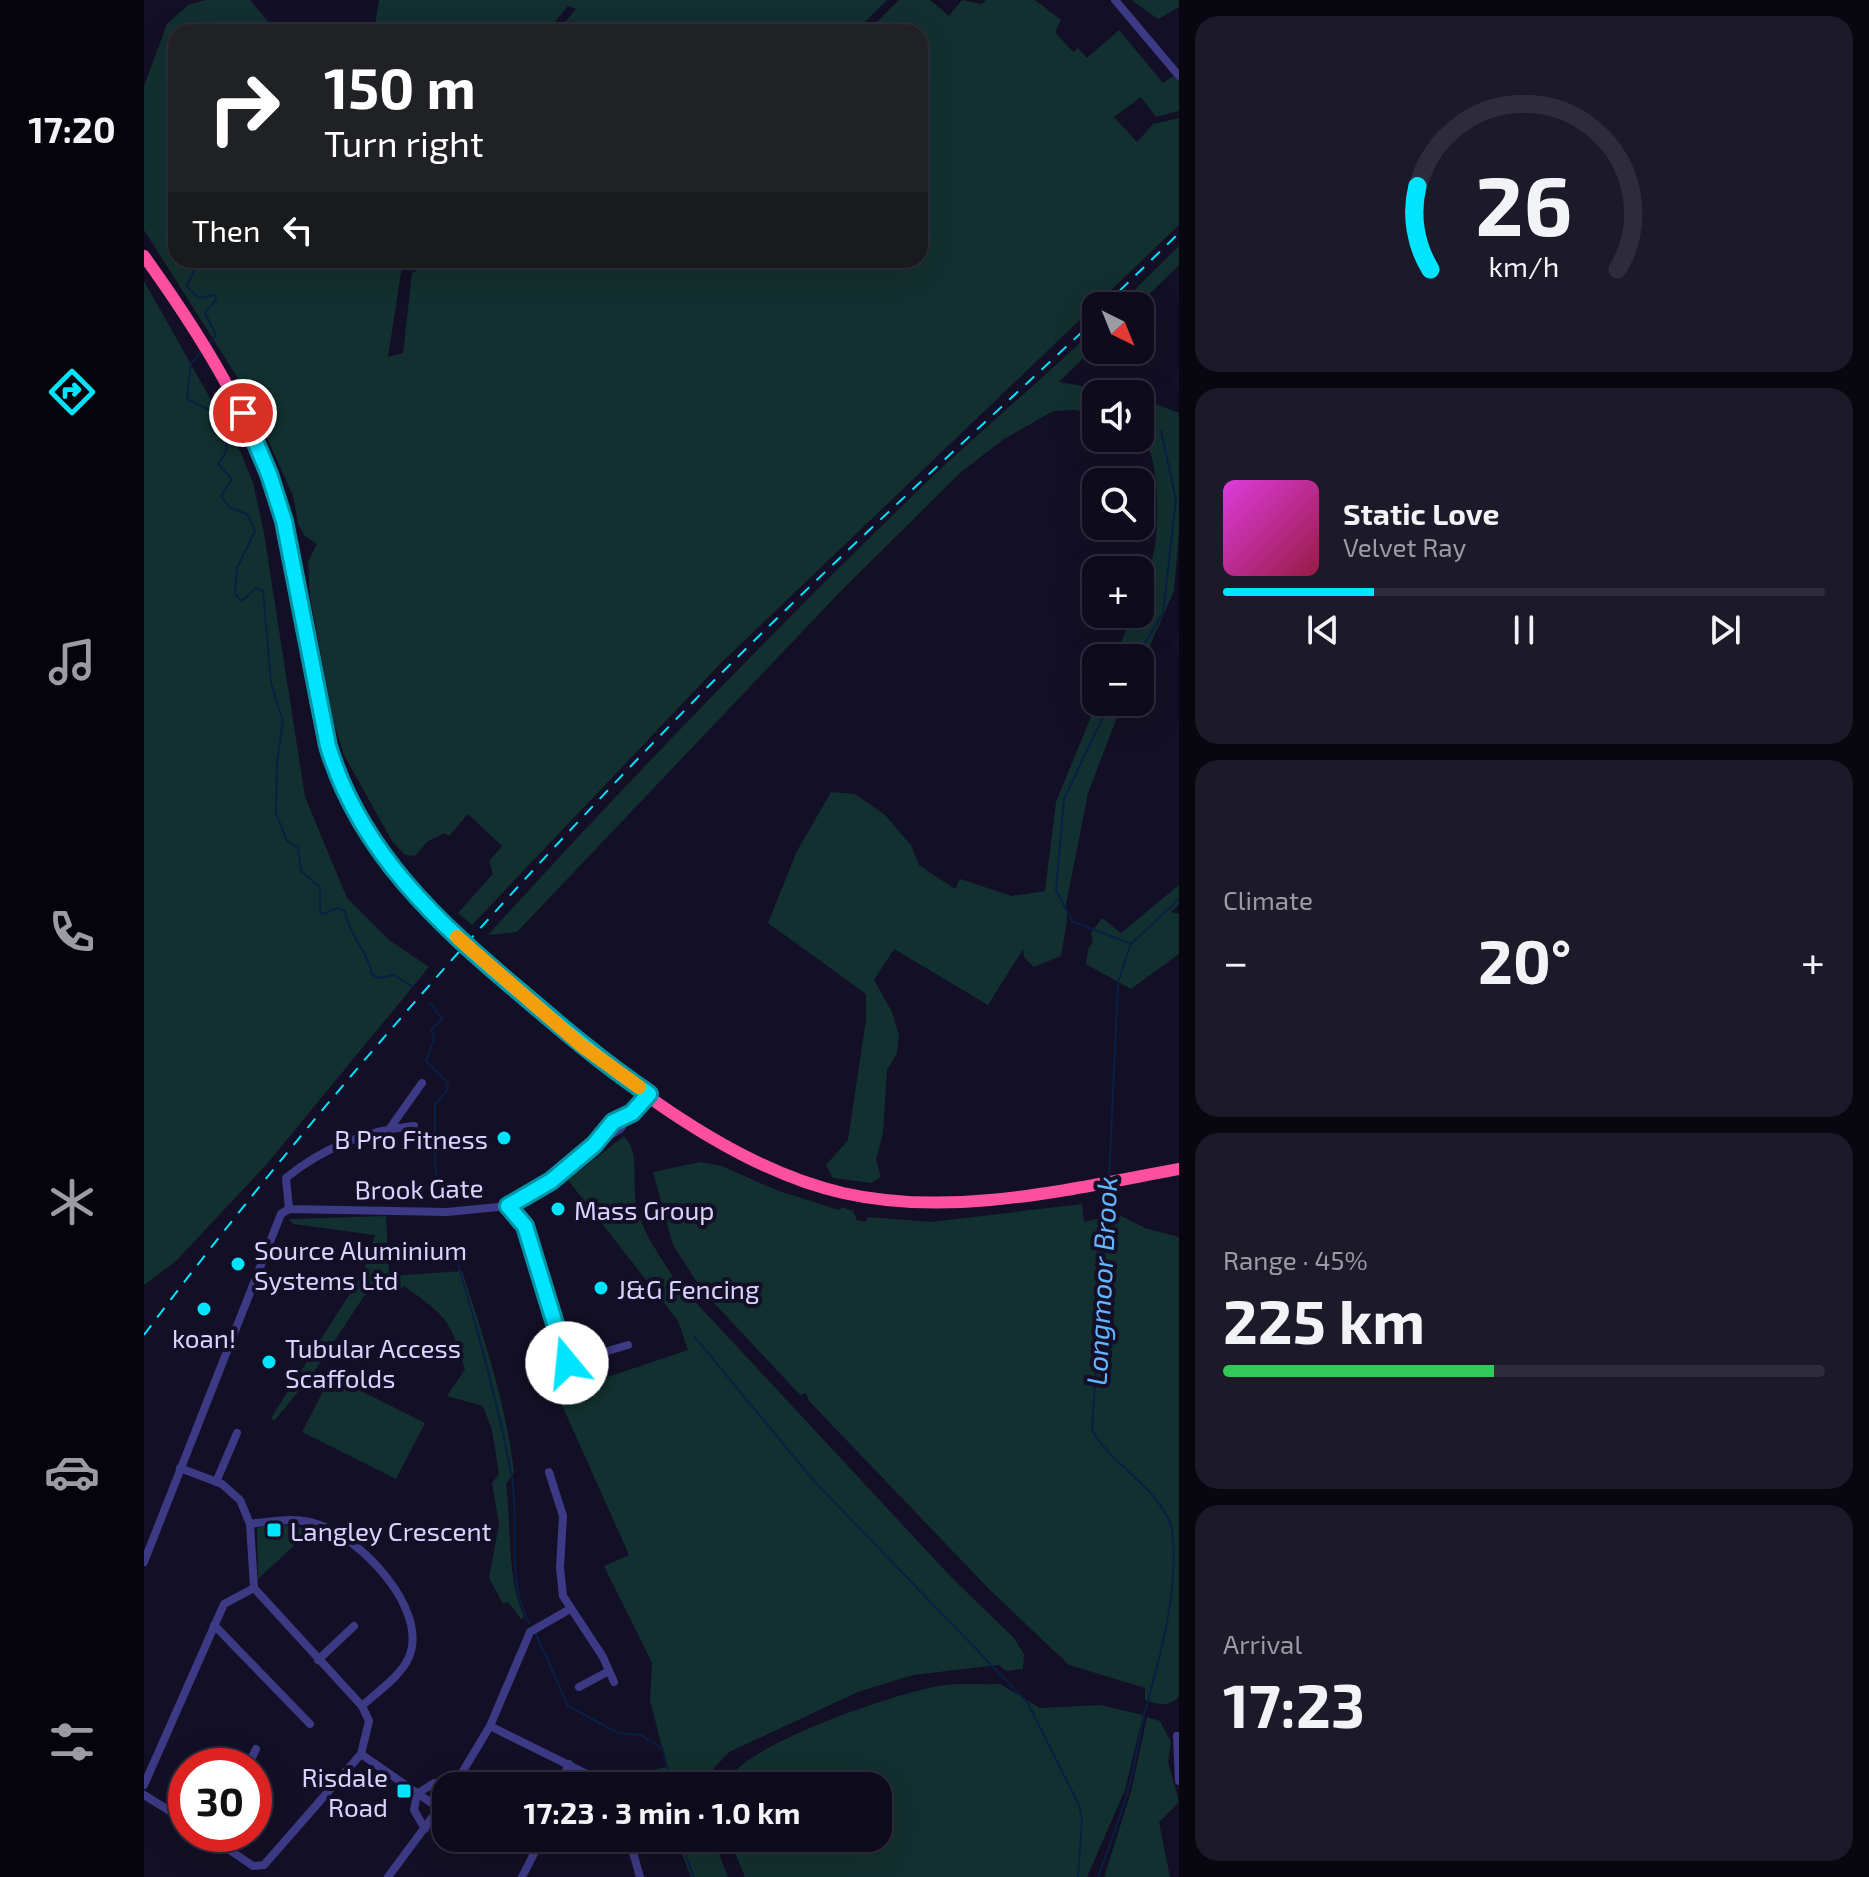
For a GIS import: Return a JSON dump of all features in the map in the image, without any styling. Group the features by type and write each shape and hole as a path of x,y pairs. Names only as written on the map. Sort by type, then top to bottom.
{"highway":[{"path":"144,256 215,364 243,413 281,509 328,746 338,779 368,835 411,893 443,924 581,1045 649,1094 757,1163 843,1193 891,1201 949,1203 1179,1169"}],"street":[{"path":"1115,0 1179,76"},
{"path":"390,1128 422,1083"},
{"path":"508,1206 551,1181 594,1145 620,1116 632,1113 649,1094"},
{"path":"144,1562 281,1214 289,1209 286,1178 300,1166 343,1144 390,1128 414,1126"},
{"name":"Brook Gate","path":"289,1209 447,1212 508,1206 525,1226 567,1363 628,1345"},
{"path":"216,1482 237,1433"},
{"path":"180,1468 216,1482 240,1500 250,1524 254,1588 362,1706 369,1721 361,1754 264,1865 253,1866 236,1852"},
{"path":"549,1472 563,1516 560,1580 570,1609 614,1682"},
{"path":"250,1524 289,1520 325,1527 360,1549 383,1571 395,1590 411,1632 411,1650 408,1660 362,1706"},
{"path":"144,1785 226,1601 254,1588"},
{"path":"462,1772 490,1726 530,1632 570,1609"},
{"path":"214,1625 310,1724"},
{"path":"318,1660 354,1626"},
{"path":"579,1687 609,1671"},
{"path":"490,1726 584,1772"},
{"path":"1177,1736 1179,1781"},
{"path":"361,1754 432,1804"},
{"path":"565,1772 569,1764"},
{"path":"425,1829 414,1810 417,1794 432,1784"},
{"path":"144,1795 168,1810"},
{"path":"388,1877 432,1820"},
{"path":"522,1877 535,1852"},
{"path":"633,1852 640,1877"}],"green space":[{"path":"206,0 250,0 270,24 168,24 168,268 144,230 144,86 167,24 188,5"},
{"path":"379,0 887,0 863,24 564,24 576,9 568,6 553,24 375,24"},
{"path":"899,0 930,0 949,16 962,0 982,4 986,0 1035,0 1061,20 1055,32 1073,52 1078,48 1087,58 1119,30 1163,83 1173,76 1179,81 1179,111 1156,117 1141,97 1114,117 1137,142 1153,124 1179,118 1179,225 1109,292 1082,292 1082,318 721,663 472,925 458,913 493,874 489,861 502,846 468,814 449,836 445,833 428,841 415,856 405,855 392,841 344,755 333,720 310,596 308,562 317,544 304,535 298,524 293,496 246,391 168,268 402,268 388,357 403,353 412,273 422,268 928,268 928,24 875,24"},
{"path":"1131,0 1179,0 1179,7 1158,19"},
{"path":"1179,246 1179,265 1151,292 1132,292"},
{"path":"144,281 241,453 253,483 264,533 305,797 347,898 389,940 429,967 266,1165 176,1261 144,1285"},
{"path":"1082,340 1082,359 1059,382 1082,386 1082,412 1053,411 1004,439 961,472 839,593 517,932 488,935 652,759 820,587 935,474"},
{"path":"1154,403 1179,413 1179,531 1174,591 1151,644 1120,644 1127,628 1154,628 1153,556 1157,494 1152,458"},
{"path":"1091,716 1118,716 1088,793 1066,905 1067,921 1061,956 1034,967 1024,957 1023,949 988,1005 894,949 874,980 892,1012 899,1036 897,1053 887,1070 883,1133 876,1160 881,1177 871,1183 833,1178 826,1165 848,1140 866,1019 866,994 768,923 797,851 831,792 855,794 885,815 911,845 919,865 955,889 960,879 1012,896 1045,891 1056,802"},
{"path":"1179,885 1179,904 1171,912 1179,914 1179,954 1131,989 1086,964 1088,949 1093,942 1091,933 1102,918 1121,933"},
{"path":"624,1136 634,1156 635,1196 640,1218 675,1280 952,1578 1013,1637 1024,1654 1023,1669 1006,1671 999,1665 913,1675 858,1692 729,1752 711,1772 657,1772 656,1769 667,1767 650,1700 652,1663 604,1566 629,1555 557,1394 688,1350 678,1321 568,1180"},
{"path":"700,1162 722,1166 776,1190 839,1210 842,1207 853,1211 857,1220 865,1222 868,1217 931,1222 1082,1204 1084,1222 1117,1214 1145,1228 1179,1237 1179,1696 1175,1700 1154,1703 1145,1700 1145,1688 1069,1665 990,1590 809,1401 806,1393 800,1395 702,1290 673,1245 653,1172"},
{"path":"386,1216 389,1276 462,1271 506,1421 514,1472 506,1484 512,1568 524,1617 521,1619 508,1602 503,1604 489,1578 499,1524 492,1483 499,1474 492,1430 483,1406 447,1396 465,1369 450,1329 429,1304 404,1286 399,1290 388,1285 370,1287 312,1375 274,1421 271,1418 363,1273 375,1235 293,1224 289,1219"},
{"path":"331,1376 425,1423 396,1479 302,1432"},
{"path":"277,1524 312,1529 258,1579 257,1528"},
{"path":"959,1684 1000,1684 1040,1708 1101,1705 1143,1715 1125,1790 1087,1877 745,1877 735,1852 892,1852 892,1772 735,1772 736,1770 758,1754 823,1722 895,1697"},
{"path":"1147,1717 1160,1721 1171,1742 1168,1762 1179,1802 1159,1822 1170,1877 1104,1877 1131,1792"},
{"path":"718,1852 728,1877 691,1877 682,1854"}],"waterway":[{"path":"195,268 187,286 198,298 215,295 216,300 205,313 216,335 209,343"},
{"path":"202,351 191,364 187,399 220,415 227,425 226,452 218,464 232,479 221,496 229,507 247,514 255,531 237,568 235,594 242,601 256,588 263,591 271,683 283,721 277,762 276,813 287,841 298,847 301,871 320,887 320,912 324,914 337,908 345,911 372,975 380,978 394,975 413,987"},
{"name":"Longmoor Brook","path":"1144,644 1163,613 1176,500 1161,431"},
{"name":"Longmoor Brook","path":"1103,716 1064,799 1056,890 1072,921 1131,944 1118,982 1109,1179"},
{"path":"1131,944 1179,899"},
{"path":"429,1002 442,1019 431,1030 434,1040 426,1061 448,1083 447,1091 435,1104 435,1161 440,1203"},
{"name":"Longmoor Brook","path":"1098,1877 1128,1790 1163,1642 1171,1596 1174,1551 1172,1528 1165,1513 1092,1430 1108,1189"},
{"path":"456,1258 487,1367 512,1478 517,1589 529,1623"},
{"path":"694,1336 814,1481 1027,1702 1079,1805 1082,1820 1078,1877"},
{"path":"536,1634 568,1706 618,1733 641,1735 663,1749 668,1772"},
{"path":"687,1852 694,1877"}],"railway":[{"path":"1118,292 1179,233"},
{"path":"144,1335 271,1172 404,1014 613,784 786,610 1082,332"}],"slow traffic":[{"path":"457,937 581,1045 639,1087"}],"place":[{"name":"B Pro Fitness","path":"504,1138"},
{"name":"Mass Group","path":"558,1209"},
{"name":"Source Aluminium Systems Ltd","path":"238,1264"},
{"name":"J&G Fencing","path":"601,1288"},
{"name":"koan!","path":"204,1309"},
{"name":"Tubular Access Scaffolds","path":"269,1362"},
{"name":"Langley Crescent","path":"274,1530"},
{"name":"Risdale Road","path":"404,1791"}],"route":[{"path":"243,413 269,474 284,521 318,708 328,746 338,779 368,835 411,893 501,977 581,1045 649,1094 632,1113 620,1116 606,1128 594,1145 551,1181 508,1206 525,1226 567,1363"}]}
